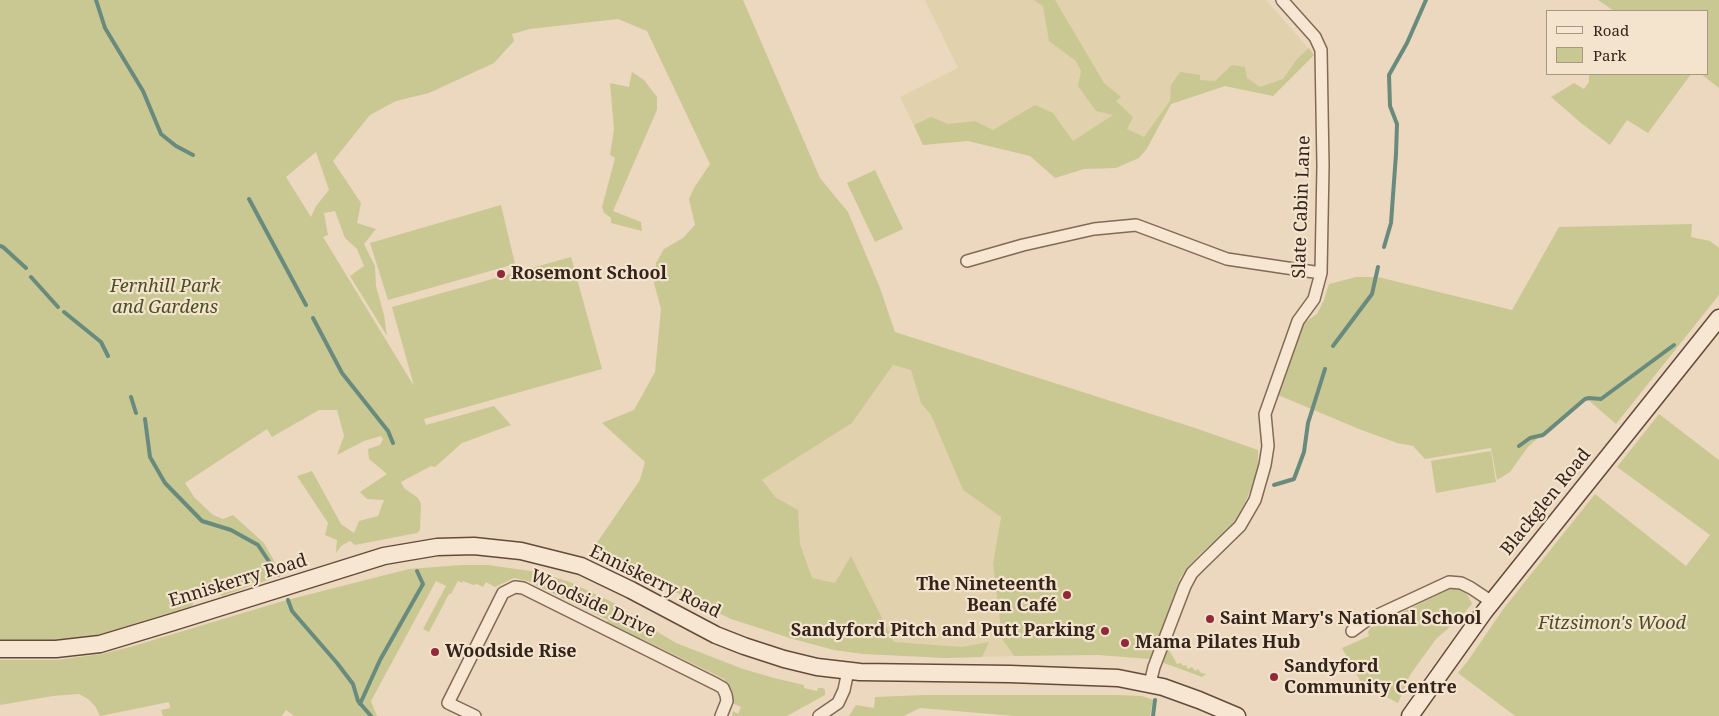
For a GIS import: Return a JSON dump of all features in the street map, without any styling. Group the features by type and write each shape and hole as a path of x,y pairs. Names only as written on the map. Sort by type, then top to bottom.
{"main road":[{"name":"Blackglen Road","path":"1410,716 1492,602 1719,318"},
{"name":"Enniskerry Road","path":"0,649 56,649 100,644 384,556 437,547 474,546 521,551 581,566 603,575 691,623 735,643 784,659 848,671 909,674 1099,677 1150,683 1192,697 1237,716"}],"street":[{"name":"Slate Cabin Lane","path":"1150,683 1154,667 1185,586 1192,573 1240,526 1255,500 1265,465 1268,446 1264,414 1298,321 1314,298 1321,273 1323,148 1321,50 1315,37 1282,0"},
{"path":"967,261 1023,245 1094,229 1136,225 1227,259 1321,273"},
{"path":"1352,631 1367,620 1449,582 1461,583 1492,602"},
{"name":"Woodside Drive","path":"475,716 448,703 503,593 515,587 532,593 723,688 727,701 721,716"},
{"path":"819,716 838,703 844,690 848,671"}],"shaded area":[{"path":"925,0 1266,0 1314,55 1273,96 1225,86 1171,104 1146,150 955,136 923,145 900,97 958,68"},
{"path":"893,365 911,370 921,403 931,415 963,490 1001,517 993,563 1002,639 1014,656 945,658 850,652 762,480 852,423"}],"green space":[{"name":"Fernhill Park and Gardens","path":"0,0 743,0 820,178 848,212 880,288 895,332 1258,450 1258,470 1239,518 1200,554 1180,578 1152,658 1150,659 1098,655 1014,656 1002,639 993,563 1001,517 963,490 931,415 921,403 911,370 893,365 852,423 762,480 775,497 798,510 800,544 812,578 835,583 851,556 894,642 962,647 989,642 982,657 945,658 863,654 834,650 793,639 731,619 595,553 596,544 640,480 645,462 602,423 634,410 655,372 661,309 654,283 656,263 664,249 683,238 695,225 689,199 710,164 647,31 618,19 530,29 512,34 514,41 494,63 429,93 396,101 370,115 333,161 361,203 357,223 376,229 364,244 375,266 376,286 384,315 387,336 350,276 364,266 357,249 345,238 335,211 324,213 328,235 323,237 414,386 392,307 571,257 602,369 424,419 426,425 494,406 511,425 462,443 435,467 431,466 401,482 404,488 418,498 421,504 420,530 417,533 355,545 350,541 341,546 336,553 337,540 325,535 328,523 297,476 312,471 341,524 354,533 359,521 378,516 384,500 367,499 360,492 387,474 369,459 368,449 380,445 383,439 381,436 364,441 337,455 344,436 337,410 319,410 272,437 267,429 185,483 194,497 213,515 223,519 233,515 264,543 282,575 222,596 217,592 210,592 196,598 192,606 98,635 56,640 0,640","holes":["316,152 329,190 316,206 311,217 286,177"]},
{"path":"1034,0 1055,0 1104,83 1121,97 1116,101 1133,117 1127,129 1144,137 1170,101 1171,85 1180,72 1200,75 1200,80 1215,81 1232,65 1245,67 1247,78 1260,87 1283,79 1297,59 1309,48 1314,55 1273,96 1225,86 1171,104 1146,150 1139,158 1116,168 1084,169 1055,178 1030,156 968,141 923,145 914,125 931,117 948,124 975,121 993,130 1035,105 1053,113 1073,141 1113,115 1096,111 1078,86 1081,71 1076,61 1049,41 1043,6"},
{"path":"1598,0 1719,0 1719,88 1702,75 1709,75 1709,10 1613,10"},
{"path":"632,72 644,80 657,97 657,110 613,211 641,222 642,231 611,223 611,218 604,213 602,207 615,158 610,155 614,129 610,83 629,87"},
{"path":"1589,75 1690,75 1648,133 1627,120 1610,145 1551,97 1574,83 1584,89 1589,82"},
{"path":"875,170 903,229 875,242 847,183"},
{"path":"501,205 515,264 388,300 370,243"},
{"path":"1692,224 1691,237 1710,241 1719,248 1719,295 1616,424 1586,398 1528,447 1510,472 1497,480 1491,448 1425,459 1413,446 1397,443 1359,429 1278,395 1304,323 1317,314 1329,284 1356,277 1378,277 1512,310 1559,227"},
{"name":"Fitzsimon's Wood","path":"1659,414 1719,460 1719,716 1515,716 1458,673 1504,608 1595,494 1686,566 1710,535 1617,467"},
{"path":"1491,451 1496,482 1436,493 1431,461"},
{"path":"488,565 537,572 570,582 618,605 636,619 676,643 743,669 804,685 804,688 817,691 818,688 823,688 825,695 787,716 732,716 733,711 738,714 741,707 732,703 732,692 724,679 528,581 514,578 495,587 486,582 483,587 477,584 473,585 458,581 429,632 423,629 446,586 436,581 371,701 377,716 294,716 286,710 282,716 163,716 161,710 170,708 169,702 100,716 95,706 79,694 53,696 0,705 0,660 56,660 102,654 283,601 409,569"},
{"path":"1455,588 1467,594 1472,604 1460,618 1436,639 1410,675 1398,703 1362,684 1342,648 1369,636 1370,628"},
{"path":"1169,650 1177,664 1181,663 1183,666 1186,665 1188,669 1192,667 1195,671 1198,669 1201,673 1206,674 1202,677 1164,663 1162,661 1165,652"},
{"path":"924,695 1117,695 1142,696 1153,700 1150,716 1014,716 920,708 904,716 849,716 856,705 874,708 875,697"}],"waterway":[{"path":"96,0 105,28 143,91 161,134 176,146 193,155"},
{"path":"1384,247 1391,223 1397,124 1390,106 1389,75 1407,43 1426,0"},
{"path":"249,199 306,305"},
{"path":"0,246 26,268"},
{"path":"1333,346 1372,294 1378,267"},
{"path":"31,277 58,307"},
{"path":"64,312 101,342 108,356"},
{"path":"313,318 342,373 388,431 393,443"},
{"path":"1519,446 1530,438 1543,435 1585,399 1601,399 1674,345"},
{"path":"1274,485 1294,479 1304,452 1308,423 1325,369"},
{"path":"131,397 136,413"},
{"path":"145,419 150,457 165,483 202,521 231,530 258,545 278,575"},
{"path":"360,704 380,660 423,584 417,571"},
{"path":"288,600 292,611 353,684 358,701 371,716"},
{"path":"1153,716 1155,700"}],"place":[{"name":"Rosemont School","path":"501,274"},
{"name":"The Nineteenth Bean Café","path":"1067,595"},
{"name":"Saint Mary's National School","path":"1210,619"},
{"name":"Sandyford Pitch and Putt Parking","path":"1105,631"},
{"name":"Mama Pilates Hub","path":"1125,643"},
{"name":"Woodside Rise","path":"435,652"},
{"name":"Sandyford Community Centre","path":"1274,677"}]}
